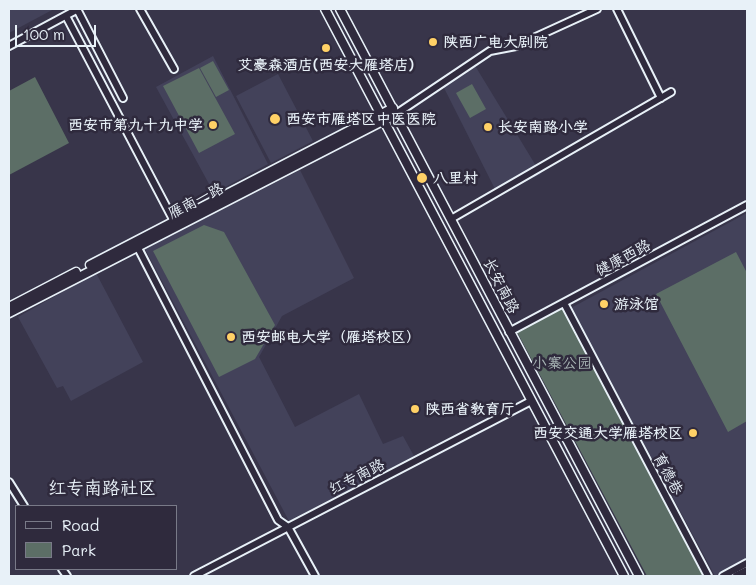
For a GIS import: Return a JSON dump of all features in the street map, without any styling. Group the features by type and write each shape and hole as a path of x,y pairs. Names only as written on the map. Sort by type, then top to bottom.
{"main road":[{"name":"长安南路","path":"325,9 624,576"},
{"name":"长安南路","path":"340,9 639,576"},
{"name":"雁南一路","path":"9,307 394,111"},
{"name":"雁南一路","path":"9,313 137,246 175,223"},
{"path":"737,576 747,571"}],"street":[{"path":"9,46 77,9 123,98"},
{"path":"140,9 174,70"},
{"path":"394,111 490,51 516,46 597,9"},
{"path":"617,9 661,98"},
{"path":"66,16 175,223"},
{"path":"451,219 671,92"},
{"name":"健康西路","path":"510,332 747,205"},
{"path":"137,246 278,520 288,526 315,576"},
{"name":"育德巷","path":"564,303 708,576"},
{"name":"红专南路","path":"194,576 531,401"},
{"path":"9,482 23,505"},
{"path":"722,576 747,563"}],"shaded area":[{"path":"9,9 54,9 9,33"},
{"name":"西安市第九十九中学","path":"213,56 268,164 214,193 156,87"},
{"name":"长安南路小学","path":"474,64 541,174 498,195 440,80"},
{"name":"西安市雁塔区中医医院","path":"278,74 313,141 271,163 236,96"},
{"name":"西安邮电大学（雁塔校区）","path":"300,170 354,278 282,316 259,357 295,427 359,394 383,444 403,436 414,456 289,521 145,249"},
{"name":"西安交通大学雁塔校区","path":"747,213 747,559 715,576 571,308"},
{"path":"96,273 143,362 71,401 63,386 57,388 18,317"}],"green space":[{"path":"213,61 229,90 216,97 200,68"},
{"path":"199,68 235,134 199,153 163,86"},
{"path":"35,77 69,143 9,175 9,91"},
{"path":"472,84 486,109 470,118 456,93"},
{"path":"204,225 224,232 275,325 255,359 219,377 153,251"},
{"path":"736,252 747,273 747,421 728,432 656,294"},
{"name":"小寨公园","path":"562,308 703,576 647,576 517,332"}],"place":[{"name":"陕西广电大剧院","path":"433,42"},
{"name":"艾豪森酒店(西安大雁塔店)","path":"326,48"},
{"name":"西安市雁塔区中医医院","path":"275,119"},
{"name":"西安市第九十九中学","path":"213,125"},
{"name":"长安南路小学","path":"488,127"},
{"name":"八里村","path":"422,178"},
{"name":"游泳馆","path":"604,304"},
{"name":"西安邮电大学（雁塔校区）","path":"231,337"},
{"name":"陕西省教育厅","path":"415,409"},
{"name":"西安交通大学雁塔校区","path":"693,433"}],"district":[{"name":"红专南路社区","path":"102,488"}]}
